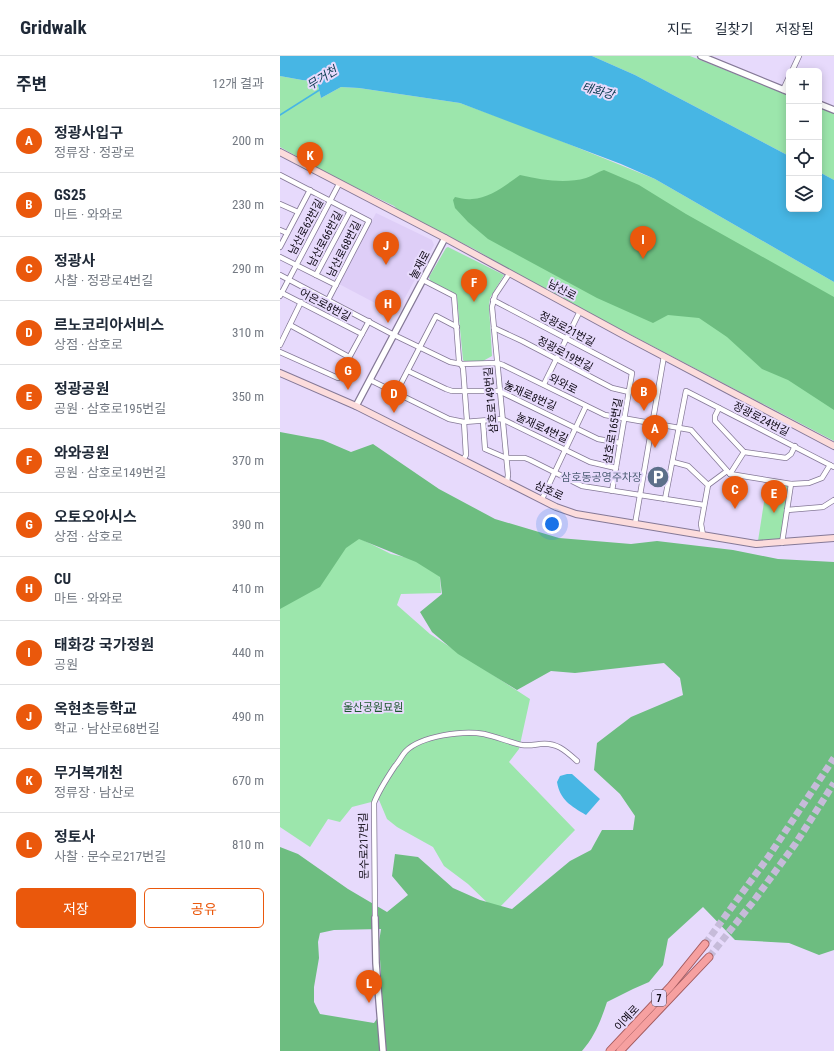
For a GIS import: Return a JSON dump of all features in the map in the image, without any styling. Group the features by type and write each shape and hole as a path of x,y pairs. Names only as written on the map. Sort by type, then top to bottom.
{"highway":[{"name":"이예로","path":"610,1051 671,986 706,944"},
{"name":"이예로","path":"620,1051 709,957"}],"main road":[{"name":"남산로","path":"280,152 445,238 580,312 834,446"},
{"name":"삼호로","path":"280,373 356,406 556,507 576,514 756,544 834,538"}],"street":[{"path":"701,56 707,57 786,91"},
{"path":"793,68 799,56"},
{"path":"822,105 834,110"},
{"path":"280,175 350,211"},
{"name":"남산로62번길","path":"281,293 339,184"},
{"path":"280,247 310,190"},
{"path":"280,204 298,212"},
{"name":"남산로68번길","path":"328,300 369,221 350,211"},
{"name":"남산로66번길","path":"316,275 350,211"},
{"path":"280,230 287,233"},
{"name":"눌재로","path":"356,406 445,238"},
{"path":"280,257 336,285"},
{"path":"493,300 509,274"},
{"name":"와와로","path":"280,275 394,335 450,362 461,364 503,365 605,414 691,430 728,472"},
{"path":"423,280 454,296 465,391 466,455 463,460"},
{"name":"어은로8번길","path":"281,293 362,334"},
{"name":"삼호로149번길","path":"493,300 492,307 508,475 507,482"},
{"name":"정광로21번길","path":"493,300 632,373"},
{"path":"280,345 301,302"},
{"path":"544,384 580,312"},
{"path":"396,393 436,316 457,327"},
{"path":"280,352 338,378 369,321"},
{"path":"290,326 349,357"},
{"name":"정광로19번길","path":"494,328 612,388 629,392"},
{"path":"635,524 664,356"},
{"name":"눌재로8번길","path":"408,371 446,390 499,390 598,439 620,443"},
{"name":"삼호로165번길","path":"612,491 632,373"},
{"name":"눌재로4번길","path":"370,380 449,419 466,421 502,419 590,462 616,468"},
{"name":"정광로24번길","path":"679,428 686,391 832,466"},
{"path":"542,499 586,406"},
{"name":"정광로24번길","path":"719,408 715,416 715,421 744,452 786,458 791,454 795,446"},
{"name":"삼호로149번길","path":"483,421 485,449 506,458"},
{"path":"665,499 679,428"},
{"path":"703,535 701,524 708,485 728,472 744,452"},
{"path":"506,458 525,458 582,486 704,505"},
{"path":"673,462 688,466 708,485"},
{"path":"728,472 791,484 816,482 822,478 832,466"},
{"path":"782,543 791,484"},
{"path":"787,510 823,507 834,500"},
{"name":"문수로217번길","path":"383,1051 376,963 375,918 374,803 378,792 405,752 416,744 431,739 467,733 483,734 531,746 553,744 562,747 577,761"}],"shaded area":[{"path":"376,213 432,240 434,245 396,314 339,284"}],"green space":[{"path":"592,56 690,56 786,94 786,154 635,75"},
{"path":"280,76 317,81 321,98 341,87 359,88 460,103 534,130 655,179 834,282 834,441 532,283 476,250 400,212 394,206 334,177 280,147"},
{"path":"822,108 834,113 834,180 822,174"},
{"path":"604,170 639,185 686,214 834,297 834,410 788,380 762,369 727,337 699,318 668,315 653,323 597,298 488,239 468,222 455,208 453,200 455,197 470,199 491,194 520,175 545,180 570,181 586,178"},
{"path":"448,247 504,275 490,298 489,306 492,356 483,361 465,362 463,360 457,298 455,295 431,283 429,277"},
{"path":"280,432 323,440 351,452 373,444 439,489 495,519 559,538 631,544 657,541 733,550 778,559 834,562 834,950 819,955 789,943 735,940 703,907 668,939 663,965 649,982 607,1002 591,1040 582,1051 280,1051 280,847 298,854 348,889 387,912 408,895 392,876 395,854 418,857 453,888 480,900 512,909 570,861 591,850 602,830 633,830 635,816 620,794 594,770 597,743 631,717 683,695 680,678 664,663 575,673 551,671 517,690 458,654 432,632 420,612 442,594 440,577 416,562 359,539 346,548 320,587 280,609","holes":["381,929 379,942 383,1010 374,1023 320,1014 314,1002 314,987 319,958 318,942 320,933 334,930"]},
{"path":"767,483 788,486 781,540 758,541"},
{"name":"울산공원묘원","path":"355,536 391,554 439,565 441,593 401,594 397,605 430,634 530,699 519,749 509,762 575,830 496,911 468,884 444,866 433,847 397,827 387,819 379,800 352,807 340,822 328,819 310,847 280,827 280,597"}],"water":[{"name":"태화강","path":"280,56 592,56 635,75 786,154 786,212 822,212 822,174 834,180 834,282 655,179 621,164 460,103 359,88 341,87 321,98 317,81 280,76"},
{"path":"572,774 600,799 586,815 567,802 558,788 557,782 560,776"}],"waterway":[{"name":"무거천","path":"280,115 321,89"}],"tunnel":[{"path":"705,944 769,856 834,758"},
{"path":"709,957 753,902 796,843 834,783"}],"place":[{"name":"무거복개천","path":"310,175"},
{"name":"태화강 국가정원","path":"643,259"},
{"name":"옥현초등학교","path":"386,265"},
{"name":"와와공원","path":"474,302"},
{"name":"CU","path":"388,323"},
{"name":"오토오아시스","path":"348,390"},
{"name":"GS25","path":"644,411"},
{"name":"르노코리아서비스","path":"394,413"},
{"name":"정광사입구","path":"655,448"},
{"name":"삼호동공영주차장","path":"658,477"},
{"name":"정광사","path":"735,509"},
{"name":"정광공원","path":"774,513"},
{"name":"정토사","path":"369,1003"}]}
